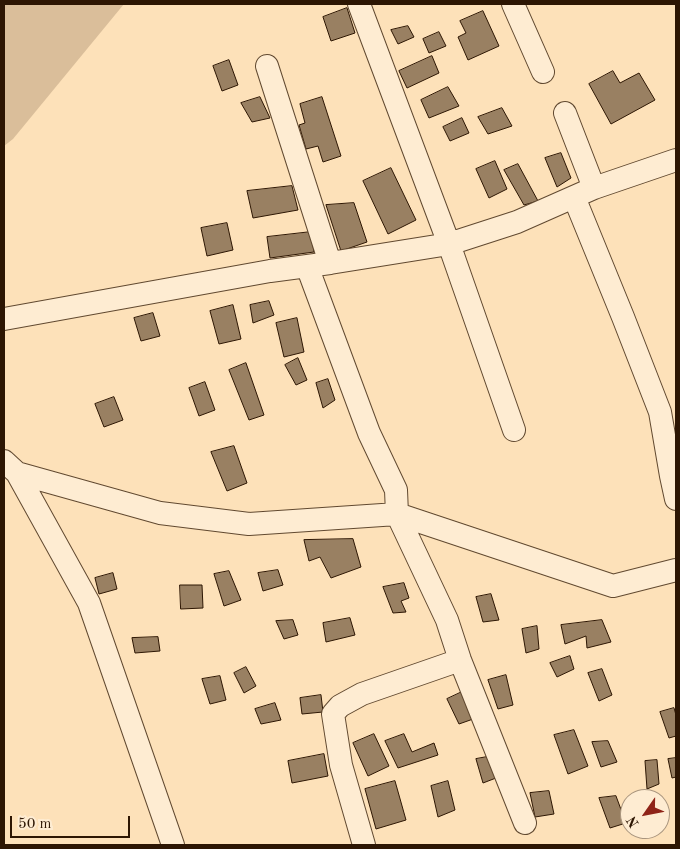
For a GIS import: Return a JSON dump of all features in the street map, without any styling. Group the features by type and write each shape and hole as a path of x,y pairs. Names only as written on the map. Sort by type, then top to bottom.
{"street":[{"path":"359,4 449,244 514,430"},
{"path":"513,4 543,72"},
{"path":"267,66 330,263"},
{"path":"565,114 594,188"},
{"path":"4,319 270,271 449,244 517,222 594,188 676,160"},
{"path":"574,197 624,317 660,412 674,476 676,499"},
{"path":"306,266 369,433 396,490 397,514 447,620 460,660 525,823"},
{"path":"10,467 160,513 249,524 397,514 613,586 676,570"},
{"path":"10,467 89,603 173,845"},
{"path":"364,845 341,765 332,714 340,706 362,694 460,660"}],"shaded area":[{"path":"4,4 124,4 13,139 4,146"}],"building":[{"path":"347,8 355,33 331,41 323,17"},
{"path":"483,11 499,46 468,60 458,37 466,33 460,21"},
{"path":"408,26 414,37 398,44 391,30"},
{"path":"439,32 446,46 429,53 423,39"},
{"path":"432,56 439,73 407,88 399,71"},
{"path":"229,60 238,85 222,91 213,66"},
{"path":"613,71 620,83 639,73 655,100 611,124 589,84"},
{"path":"448,87 459,106 429,118 421,100"},
{"path":"260,97 270,118 252,122 241,103"},
{"path":"322,97 341,156 323,162 318,146 306,149 299,125 305,123 300,104"},
{"path":"502,108 512,126 488,134 478,117"},
{"path":"462,118 469,133 450,141 443,127"},
{"path":"561,153 571,178 557,187 545,158"},
{"path":"495,161 507,189 489,198 476,169"},
{"path":"518,164 538,201 524,205 504,170"},
{"path":"391,168 416,220 388,234 363,181"},
{"path":"292,186 298,210 253,218 247,191"},
{"path":"354,203 367,242 341,251 326,205"},
{"path":"227,223 233,250 207,256 201,228"},
{"path":"311,232 314,252 270,258 267,237"},
{"path":"269,301 274,315 253,323 250,305"},
{"path":"233,305 241,339 219,344 210,311"},
{"path":"153,313 160,336 141,341 134,318"},
{"path":"297,318 304,352 284,357 276,323"},
{"path":"298,358 307,380 296,385 285,365"},
{"path":"246,363 264,415 249,420 229,370"},
{"path":"328,379 335,400 323,408 316,383"},
{"path":"205,382 215,410 199,416 189,388"},
{"path":"114,397 123,420 104,427 95,404"},
{"path":"234,446 247,483 227,491 211,452"},
{"path":"353,539 361,567 331,578 320,557 309,561 304,540"},
{"path":"278,570 283,585 263,591 258,573"},
{"path":"229,571 241,600 224,606 214,574"},
{"path":"113,573 117,589 99,594 95,578"},
{"path":"404,583 409,598 401,601 406,612 393,613 383,587"},
{"path":"180,585 202,585 203,608 181,609"},
{"path":"491,594 499,620 483,622 476,597"},
{"path":"350,618 355,635 326,642 323,623"},
{"path":"293,620 298,635 284,639 276,621"},
{"path":"602,620 611,642 587,648 586,636 565,644 561,625"},
{"path":"537,626 539,649 526,653 522,629"},
{"path":"158,637 160,651 135,653 132,638"},
{"path":"570,656 574,669 557,677 550,663"},
{"path":"246,667 256,686 244,693 234,673"},
{"path":"602,669 612,695 599,701 588,673"},
{"path":"506,675 513,705 498,709 488,680"},
{"path":"220,676 226,700 210,704 202,679"},
{"path":"462,692 476,718 459,724 447,699"},
{"path":"321,695 323,712 302,714 300,698"},
{"path":"275,703 281,720 261,724 255,709"},
{"path":"674,708 676,736 669,738 660,712"},
{"path":"574,730 588,766 568,774 554,735"},
{"path":"374,734 389,766 368,776 353,743"},
{"path":"404,734 412,752 434,743 438,755 398,768 385,741"},
{"path":"608,741 617,762 601,767 592,742"},
{"path":"324,754 328,776 292,783 288,761"},
{"path":"487,757 496,778 483,783 476,759"},
{"path":"676,758 676,777 672,778 668,759"},
{"path":"657,760 659,784 647,789 645,761"},
{"path":"395,781 406,820 376,829 365,789"},
{"path":"448,781 455,810 438,817 431,786"},
{"path":"549,791 554,814 535,817 530,793"},
{"path":"616,796 620,807 620,825 610,828 599,798"}]}
